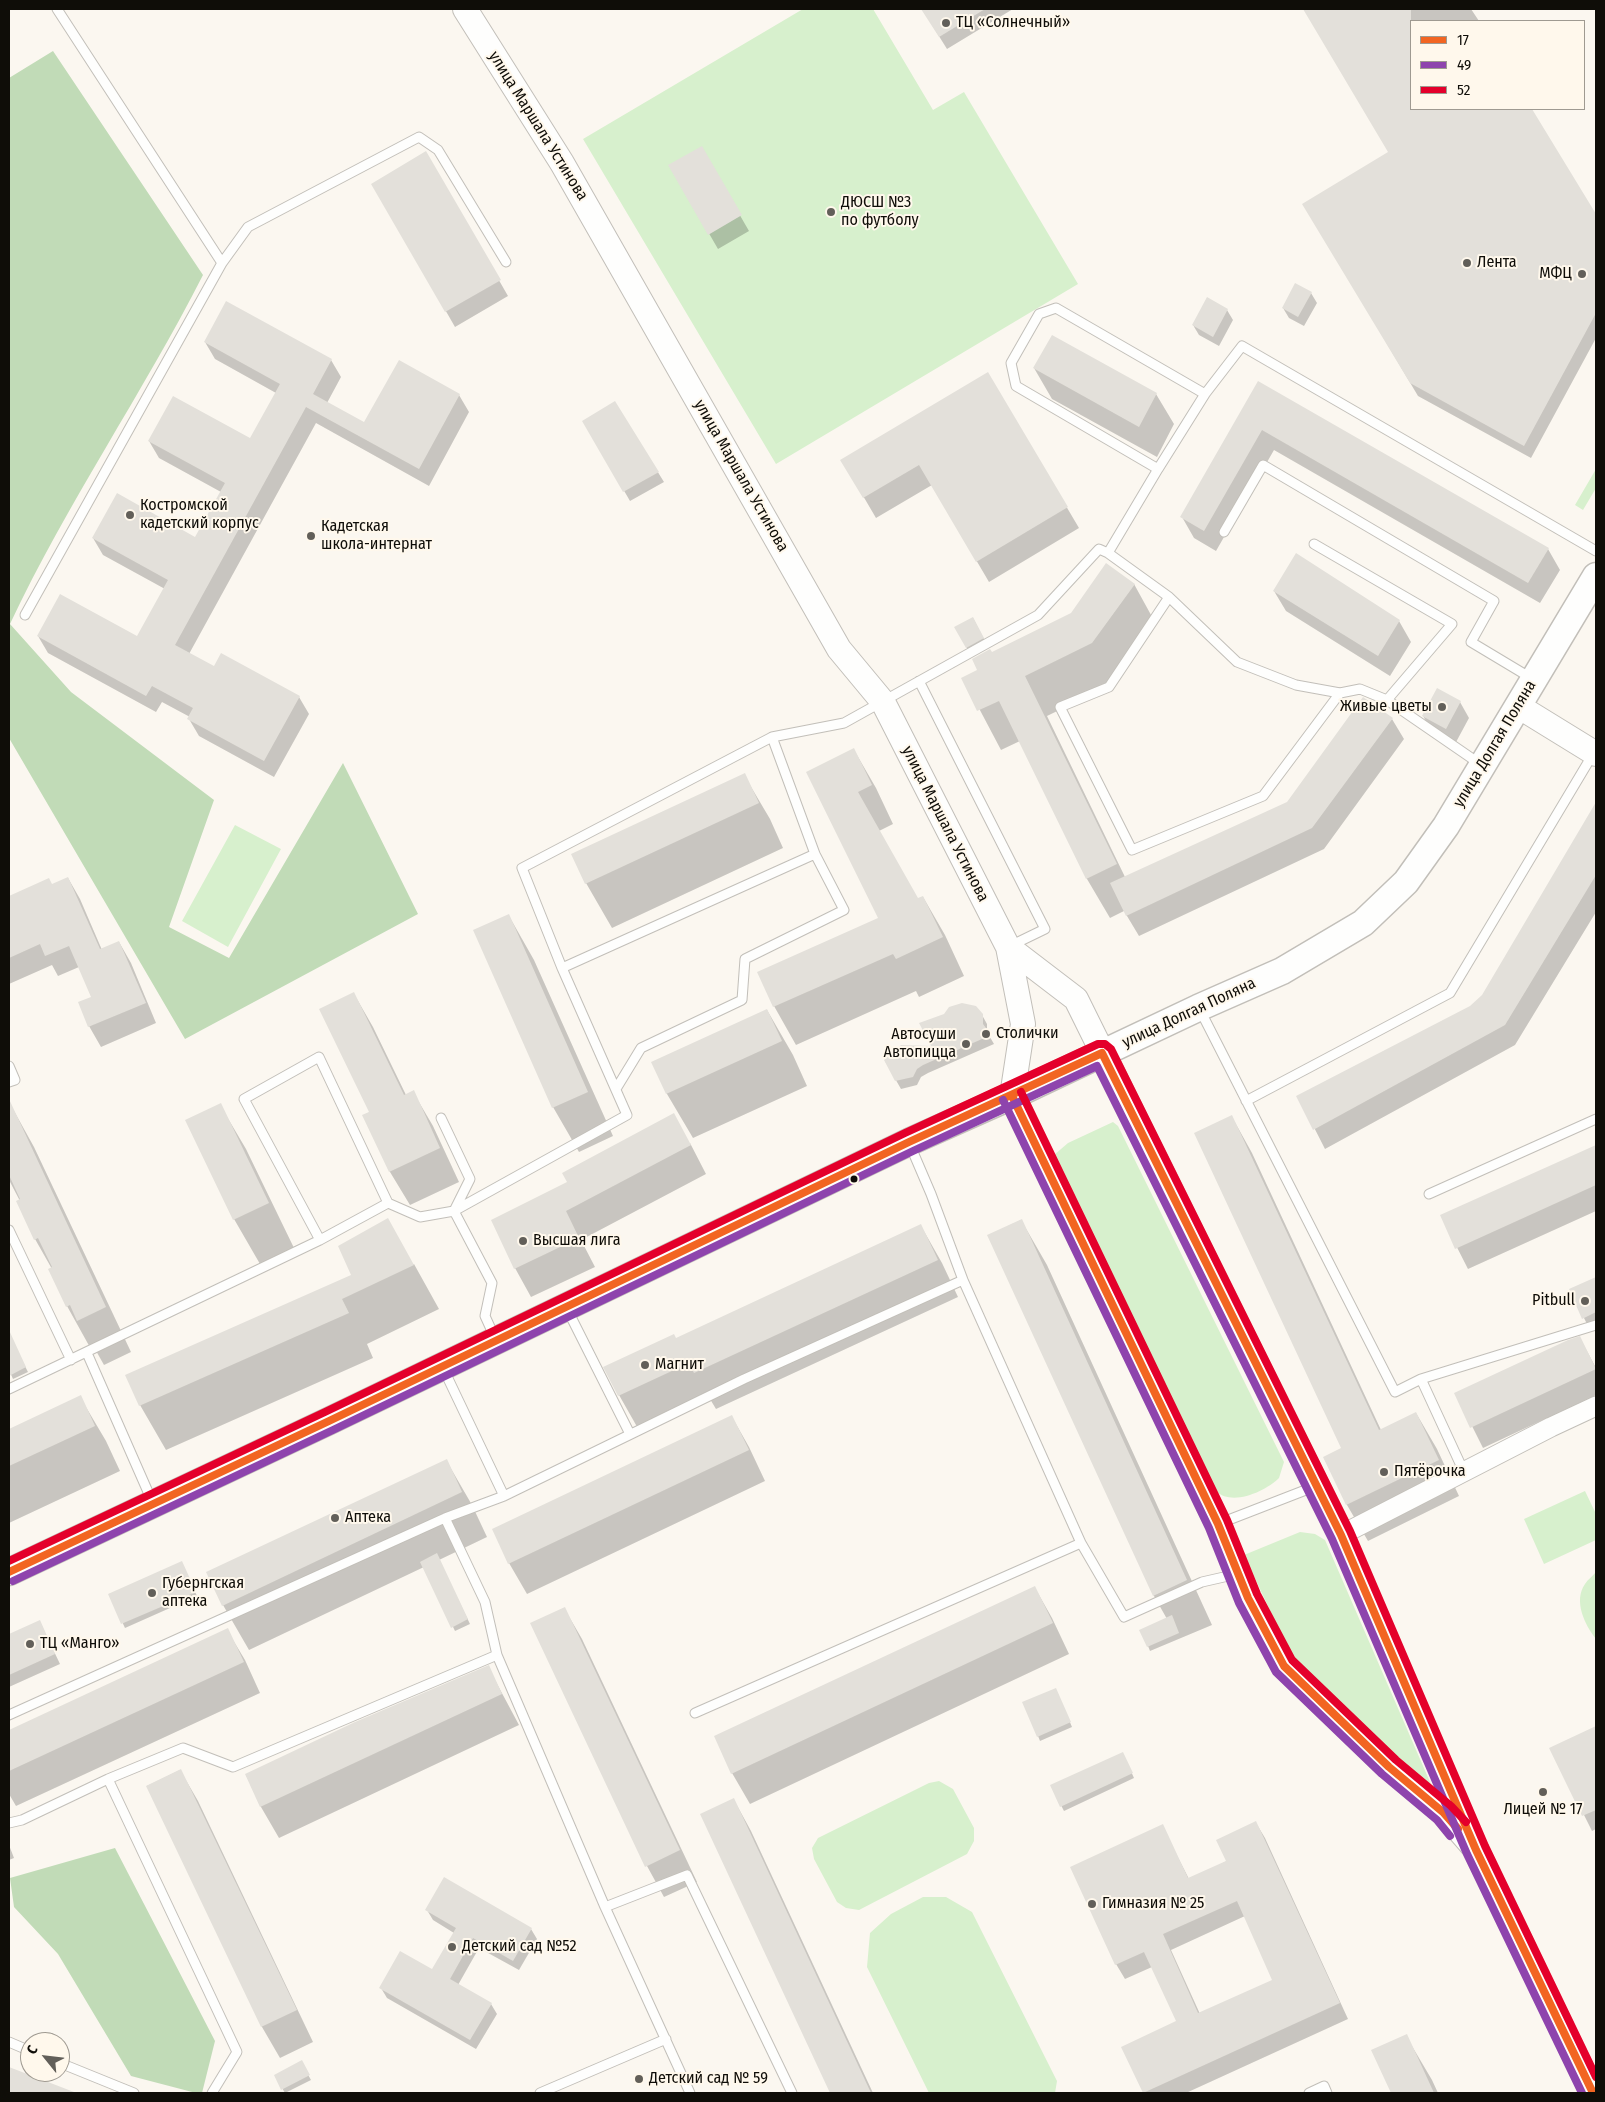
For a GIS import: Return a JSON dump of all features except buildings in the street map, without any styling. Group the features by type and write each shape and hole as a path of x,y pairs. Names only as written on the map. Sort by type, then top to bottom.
{"main road":[{"name":"улица Долгая Поляна","path":"9,1572 329,1421 441,1365 496,1341 909,1142 1282,971 1363,923 1406,882 1446,826 1596,576"}],"street":[{"name":"улица Маршала Устинова","path":"465,9 562,163 839,649 883,702 1008,947 1023,1024 1012,1096 1218,1524 1248,1598 1284,1666 1389,1767 1444,1814 1476,1850"},
{"path":"1518,706 1595,753"},
{"name":"улица Маршала Устинова","path":"1008,947 1076,999 1341,1535 1476,1850 1594,2093"},
{"path":"1341,1535 1551,1427 1596,1406"}],"lane":[{"path":"57,9 222,263"},
{"path":"25,615 222,263 248,226 419,137 438,150 506,262"},
{"path":"1158,469 1016,386 1011,364 1039,314 1056,308 1205,394"},
{"path":"1108,553 1205,394 1242,346 1596,550"},
{"path":"1224,532 1262,465 1494,601 1471,642 1534,680"},
{"path":"1314,544 1452,624 1387,700"},
{"path":"320,1240 244,1099 319,1057 388,1203 420,1217 454,1211 627,1115 562,968 522,868 772,737 844,723 883,702 1038,614 1099,548 1169,597 1237,662 1296,685 1340,693 1360,689 1387,700 1482,765"},
{"path":"1169,597 1108,687 1060,707 1132,850 1263,796 1340,693"},
{"path":"919,682 1044,929 1008,947"},
{"path":"616,1089 641,1048 742,1000 745,959 844,910 816,854 772,737"},
{"path":"1246,1102 1450,993 1595,753"},
{"path":"562,968 816,854"},
{"path":"1198,1008 1395,1392 1421,1379 1596,1325"},
{"path":"9,1066 16,1080 9,1082"},
{"path":"441,1118 470,1179 454,1211"},
{"path":"1429,1194 1596,1119"},
{"path":"909,1142 931,1194 963,1280 1082,1542 1124,1617 1202,1582 1238,1574"},
{"path":"9,1390 320,1240 388,1203"},
{"path":"454,1211 492,1283 485,1316 496,1341"},
{"path":"9,1230 71,1360"},
{"path":"9,1715 445,1518 504,1496 744,1379 963,1280"},
{"path":"566,1307 630,1434"},
{"path":"87,1353 153,1503"},
{"path":"441,1365 504,1496"},
{"path":"1421,1379 1464,1472"},
{"path":"1218,1524 1317,1486"},
{"path":"445,1518 485,1602 497,1655 605,1907 690,2093"},
{"path":"695,1713 1082,1542"},
{"path":"9,1823 22,1820 108,1779 183,1748 233,1767 497,1655"},
{"path":"108,1779 237,2052 212,2093"},
{"path":"605,1907 687,1875 792,2093"},
{"path":"540,2093 666,2039"},
{"path":"70,2067 134,2093"},
{"path":"1309,2093 1324,2086 1327,2093"}],"green space":[{"name":"ДЮСШ №3 по футболу","path":"803,9 873,9 933,110 964,92 1078,284 776,464 583,139"},
{"path":"53,51 203,275 156,362 56,535 10,624 71,692 214,800 169,927 229,958 343,763 418,914 185,1039 9,738 9,78"},
{"path":"1596,469 1596,488 1583,510 1575,505"},
{"path":"235,825 281,849 228,947 182,921"},
{"path":"1113,1122 1118,1126 1284,1462 1279,1478 1258,1492 1240,1497 1231,1498 1223,1496 1213,1489 1199,1470 1057,1167 1054,1155 1068,1143"},
{"path":"1585,1491 1596,1514 1596,1540 1544,1564 1524,1519"},
{"path":"1300,1532 1315,1534 1325,1540 1433,1789 1329,1702 1299,1672 1244,1555"},
{"path":"1596,1572 1596,1639 1582,1613 1580,1598 1585,1584"},
{"path":"939,1781 953,1789 974,1828 974,1841 967,1854 859,1910 846,1908 837,1902 814,1859 812,1848 818,1838 929,1783"},
{"path":"115,1848 215,2041 202,2093 131,2076 58,1954 14,1907 10,1878"},
{"path":"923,1897 946,1897 972,1912 1057,2081 1055,2093 929,2093 867,1967 870,1933 891,1914"}],"transit line":[{"name":"52","path":"9,1561 325,1412 905,1133 1098,1044 1105,1044 1111,1049 1350,1531 1485,1846 1596,2077"},
{"name":"17","path":"9,1572 329,1421 909,1142 1102,1053 1341,1535 1476,1850 1593,2093"},
{"name":"49","path":"13,1581 333,1430 913,1151 1097,1066 1332,1539 1467,1854 1582,2093"},
{"name":"52","path":"1021,1092 1227,1520 1257,1594 1292,1660 1396,1760 1451,1806 1466,1822"},
{"name":"17","path":"1012,1096 1218,1524 1248,1598 1284,1666 1389,1767 1444,1813 1458,1829"},
{"name":"49","path":"1003,1100 1209,1528 1239,1603 1276,1672 1382,1774 1437,1820 1450,1836"}],"place":[{"name":"ТЦ «Солнечный»","path":"946,23"},
{"name":"ДЮСШ №3 по футболу","path":"831,212"},
{"name":"Лента","path":"1467,263"},
{"name":"МФЦ","path":"1582,274"},
{"name":"Костромской кадетский корпус","path":"130,515"},
{"name":"Кадетская школа-интернат","path":"311,536"},
{"name":"Живые цветы","path":"1442,707"},
{"name":"Столички","path":"986,1034"},
{"name":"Автосуши Автопицца","path":"966,1044"},
{"name":"Высшая лига","path":"523,1241"},
{"name":"Pitbull","path":"1585,1301"},
{"name":"Магнит","path":"645,1365"},
{"name":"Пятёрочка","path":"1384,1472"},
{"name":"Аптека","path":"335,1518"},
{"name":"Губернгская аптека","path":"152,1593"},
{"name":"ТЦ «Манго»","path":"30,1644"},
{"name":"Лицей № 17","path":"1543,1792"},
{"name":"Гимназия № 25","path":"1092,1904"},
{"name":"Детский сад №52","path":"452,1947"},
{"name":"Детский сад № 59","path":"639,2079"}]}
